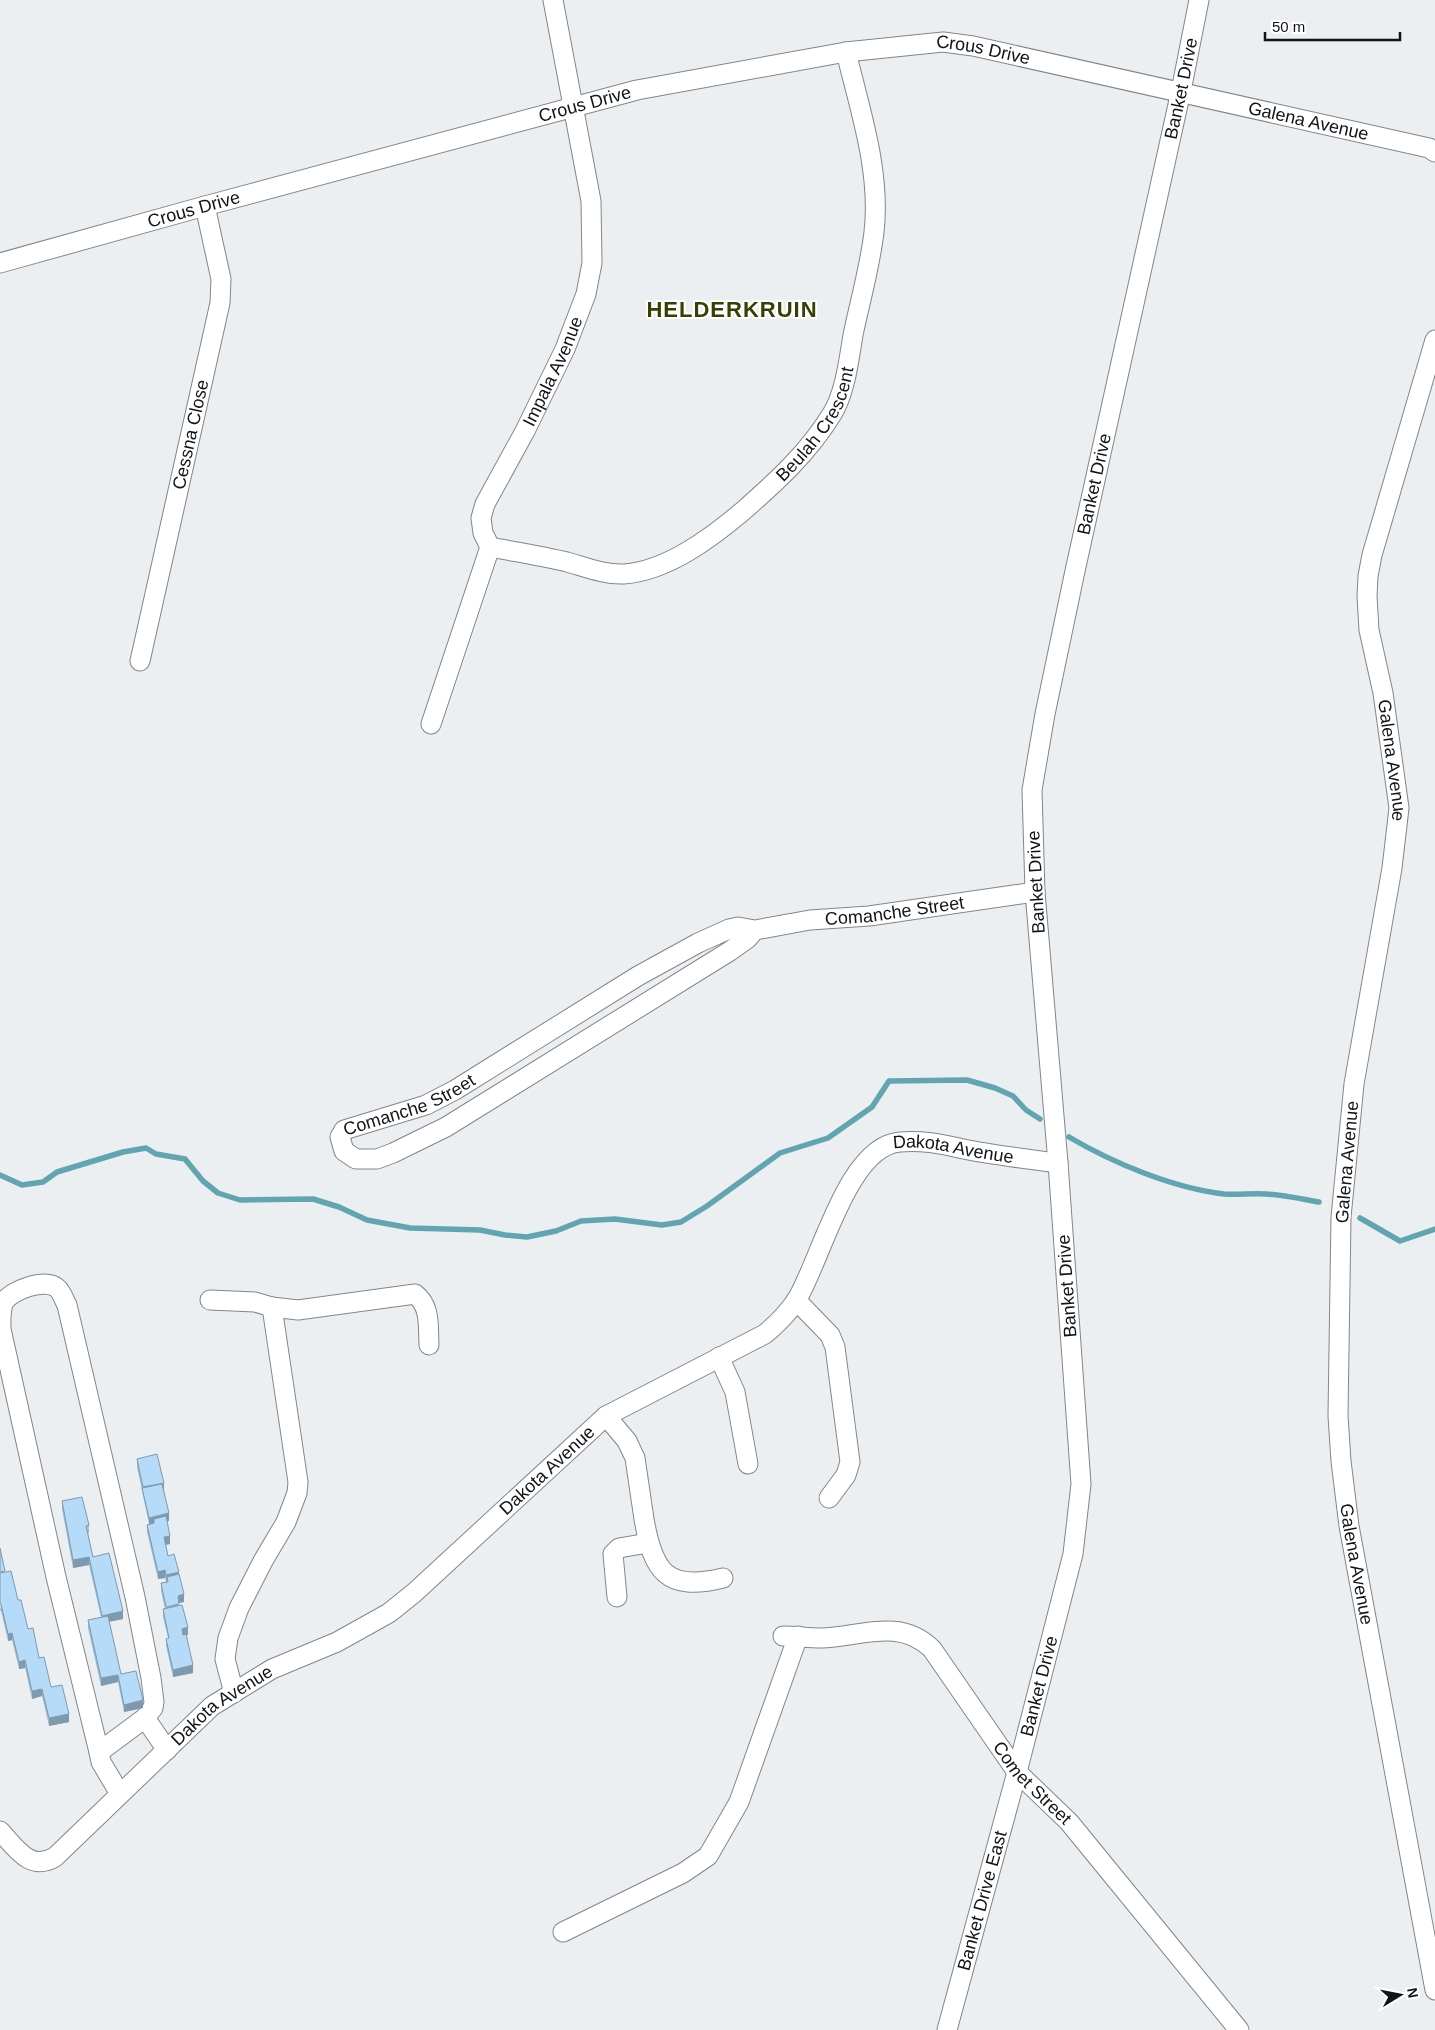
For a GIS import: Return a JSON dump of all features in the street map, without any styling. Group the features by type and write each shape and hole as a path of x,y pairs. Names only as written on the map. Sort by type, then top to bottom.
{"street":[{"name":"Impala Avenue","path":"490,546 483,533 481,518 485,504 525,431 565,350 586,294 592,263 590,201 553,0"},
{"name":"Banket Drive","path":"1017,1772 1073,1554 1080,1484 1058,1163 1035,892 1032,790 1036,760 1075,571 1181,92 1199,0"},
{"name":"Crous Drive","path":"0,263 637,90 846,52 943,42 973,46 1181,92"},
{"name":"Beulah Crescent","path":"490,546 604,572 623,574 641,571 681,555 715,534 790,469 812,444 834,412 844,382 874,232 874,186 866,137 846,52"},
{"name":"Galena Avenue","path":"1181,92 1429,148 1435,152"},
{"name":"Cessna Close","path":"140,661 221,298 221,279 205,206"},
{"name":"Galena Avenue","path":"1435,340 1372,555 1368,576 1369,630 1383,693 1399,808 1392,868 1354,1084 1346,1148 1341,1217 1338,1416 1340,1461 1349,1526 1435,1990"},
{"path":"431,724 490,546"},
{"name":"Comanche Street","path":"755,930 747,939 730,951 446,1127 393,1154 376,1158 356,1159 344,1151 340,1137 344,1130 426,1105 455,1090 638,976 698,943 729,929 738,927 755,930 810,920 869,916 1035,892"},
{"name":"Dakota Avenue","path":"0,1831 27,1858 34,1862 43,1862 55,1857 212,1706 272,1669 337,1642 389,1613 414,1593 606,1416 765,1334 796,1300 850,1182 866,1159 880,1149 898,1142 938,1142 985,1153 1058,1163"},
{"path":"99,1752 148,1724 154,1702 151,1678 135,1597 67,1305 59,1289 49,1284 32,1286 13,1291 3,1304 1,1329 56,1577 101,1762 120,1794"},
{"path":"210,1300 255,1302 272,1307 298,1310 415,1294 421,1298 426,1307 429,1345"},
{"path":"796,1300 830,1335 835,1347 850,1462 846,1475 829,1498"},
{"path":"234,1693 225,1659 228,1638 239,1608 286,1522 297,1493 298,1482 272,1307"},
{"path":"719,1358 734,1392 748,1464"},
{"path":"606,1416 631,1447 635,1458 648,1542 654,1559 660,1567 679,1581 693,1583 723,1578"},
{"path":"617,1596 613,1554 619,1548 648,1542"},
{"name":"Comet Street","path":"563,1932 682,1873 708,1856 739,1802 790,1636 822,1638 872,1631 897,1632 912,1635 932,1649 1017,1772 1069,1822 1239,2030"},
{"path":"148,1724 166,1750"},
{"name":"Banket Drive East","path":"947,2030 1017,1772"}],"building":[{"path":"157,1454 164,1483 143,1487 137,1459"},
{"path":"162,1484 169,1513 149,1518 142,1488"},
{"path":"82,1497 89,1525 86,1526 93,1557 109,1553 123,1611 102,1616 89,1557 73,1560 62,1501"},
{"path":"166,1516 170,1536 164,1537 168,1556 174,1554 179,1572 166,1575 165,1570 158,1572 147,1525 154,1523 154,1519"},
{"path":"0,1548 5,1571 0,1572"},
{"path":"11,1571 28,1629 33,1628 39,1658 44,1657 51,1687 62,1685 69,1714 49,1718 42,1689 32,1691 25,1660 19,1662 12,1633 8,1634 0,1604 0,1573"},
{"path":"179,1574 184,1594 178,1596 179,1604 166,1607 161,1583 168,1582 167,1577"},
{"path":"182,1605 188,1627 182,1629 183,1635 186,1634 193,1665 173,1670 166,1639 169,1638 163,1609"},
{"path":"108,1616 121,1674 136,1671 143,1700 124,1705 118,1675 101,1678 88,1620"}],"waterway":[{"path":"0,1175 22,1185 43,1182 57,1172 123,1152 146,1148 156,1154 185,1159 203,1181 218,1193 240,1200 313,1199 339,1207 367,1220 410,1228 480,1230 527,1237 556,1231 581,1221 615,1219 662,1225 681,1222 707,1206 780,1153 828,1138 872,1107 889,1081 967,1080 995,1088 1013,1096 1026,1110 1040,1119"},
{"path":"1069,1137 1124,1165 1184,1186 1224,1194 1273,1195 1319,1202"},
{"path":"1360,1218 1400,1241 1435,1229"}],"district":[{"name":"HELDERKRUIN","path":"732,309"}]}
